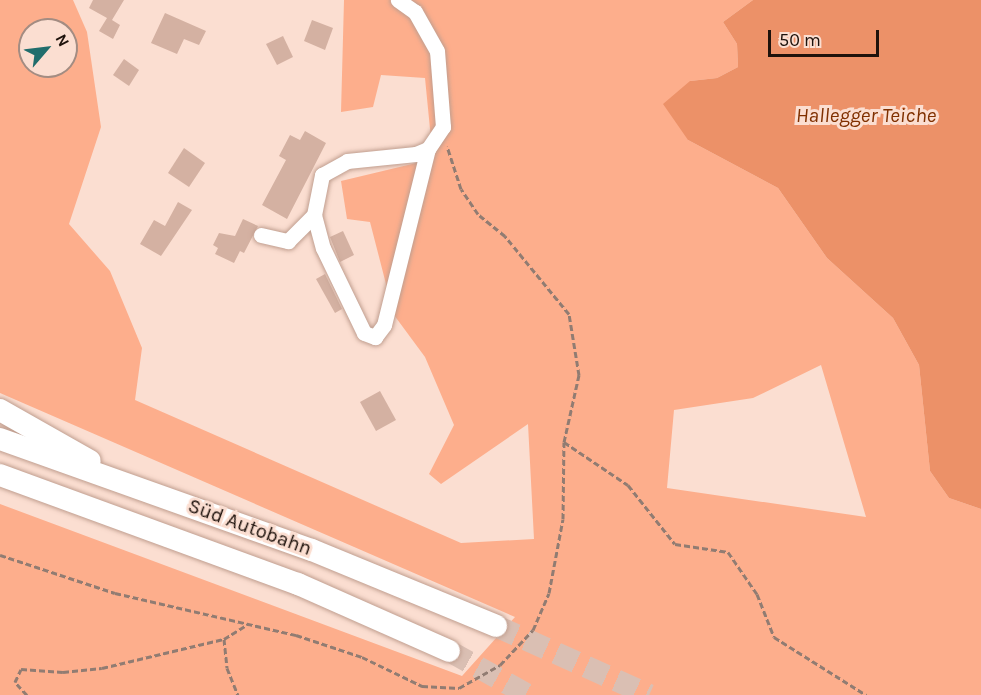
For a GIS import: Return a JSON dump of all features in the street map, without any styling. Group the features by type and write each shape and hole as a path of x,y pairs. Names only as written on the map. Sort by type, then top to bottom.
{"highway":[{"path":"0,410 45,432 119,479"},
{"name":"Süd Autobahn","path":"0,439 119,479 312,550 496,626"},
{"name":"Süd Autobahn","path":"0,476 298,584 449,651"}],"street":[{"path":"399,0 415,12 437,51 443,127 428,149 384,325 375,337 364,333 323,248 314,215 322,175 347,161 416,154 428,149"},
{"path":"261,235 288,241 314,215"}],"path":[{"path":"0,555 115,593 248,624 362,657 422,686 459,688 500,664 533,630 549,592 563,519 564,442 579,375 569,314 505,236 478,214 461,189 443,127"},
{"path":"564,442 628,485 675,544 728,552 757,594 774,637 866,695"},
{"path":"27,695 15,682 21,669 63,672 102,669 224,639 248,624"},
{"path":"224,639 227,668 238,695"}],"shaded area":[{"path":"0,0 73,0 87,32 101,127 69,224 110,271 142,348 135,400 461,543 534,539 528,424 441,484 429,474 454,425 425,357 394,315 370,222 347,219 341,181 433,159 425,78 381,75 373,107 341,112 344,0 753,0 723,22 737,44 738,67 717,78 690,81 688,140 778,188 827,258 893,318 919,365 930,471 949,498 981,509 981,695 0,695 0,504 462,676 515,617 0,393","holes":["821,365 866,517 667,488 674,410 753,398"]}],"water":[{"name":"Hallegger Teiche","path":"753,0 981,0 981,509 949,498 930,471 919,365 893,318 827,258 778,188 688,140 663,104 690,81 717,78 738,67 737,44 723,22"}],"building":[{"path":"93,0 124,0 112,20 120,25 113,39 99,31 107,18 89,8"},
{"path":"165,13 206,31 199,45 184,39 177,54 151,43"},
{"path":"312,20 333,28 325,50 304,41"},
{"path":"283,36 293,57 277,65 266,44"},
{"path":"124,59 139,70 129,86 113,75"},
{"path":"305,131 326,143 287,219 262,205 286,160 279,156 290,135 300,140"},
{"path":"184,148 205,163 189,187 168,173"},
{"path":"178,202 192,210 161,256 140,244 154,220 165,226"},
{"path":"243,219 258,226 244,253 240,251 234,263 215,254 218,248 213,245 219,233 235,236"},
{"path":"343,231 354,255 340,262 330,237"},
{"path":"325,274 342,309 335,313 316,279"},
{"path":"380,391 396,420 376,431 360,402"}],"tunnel":[{"path":"496,626 649,695"},
{"path":"449,651 528,695"}]}
